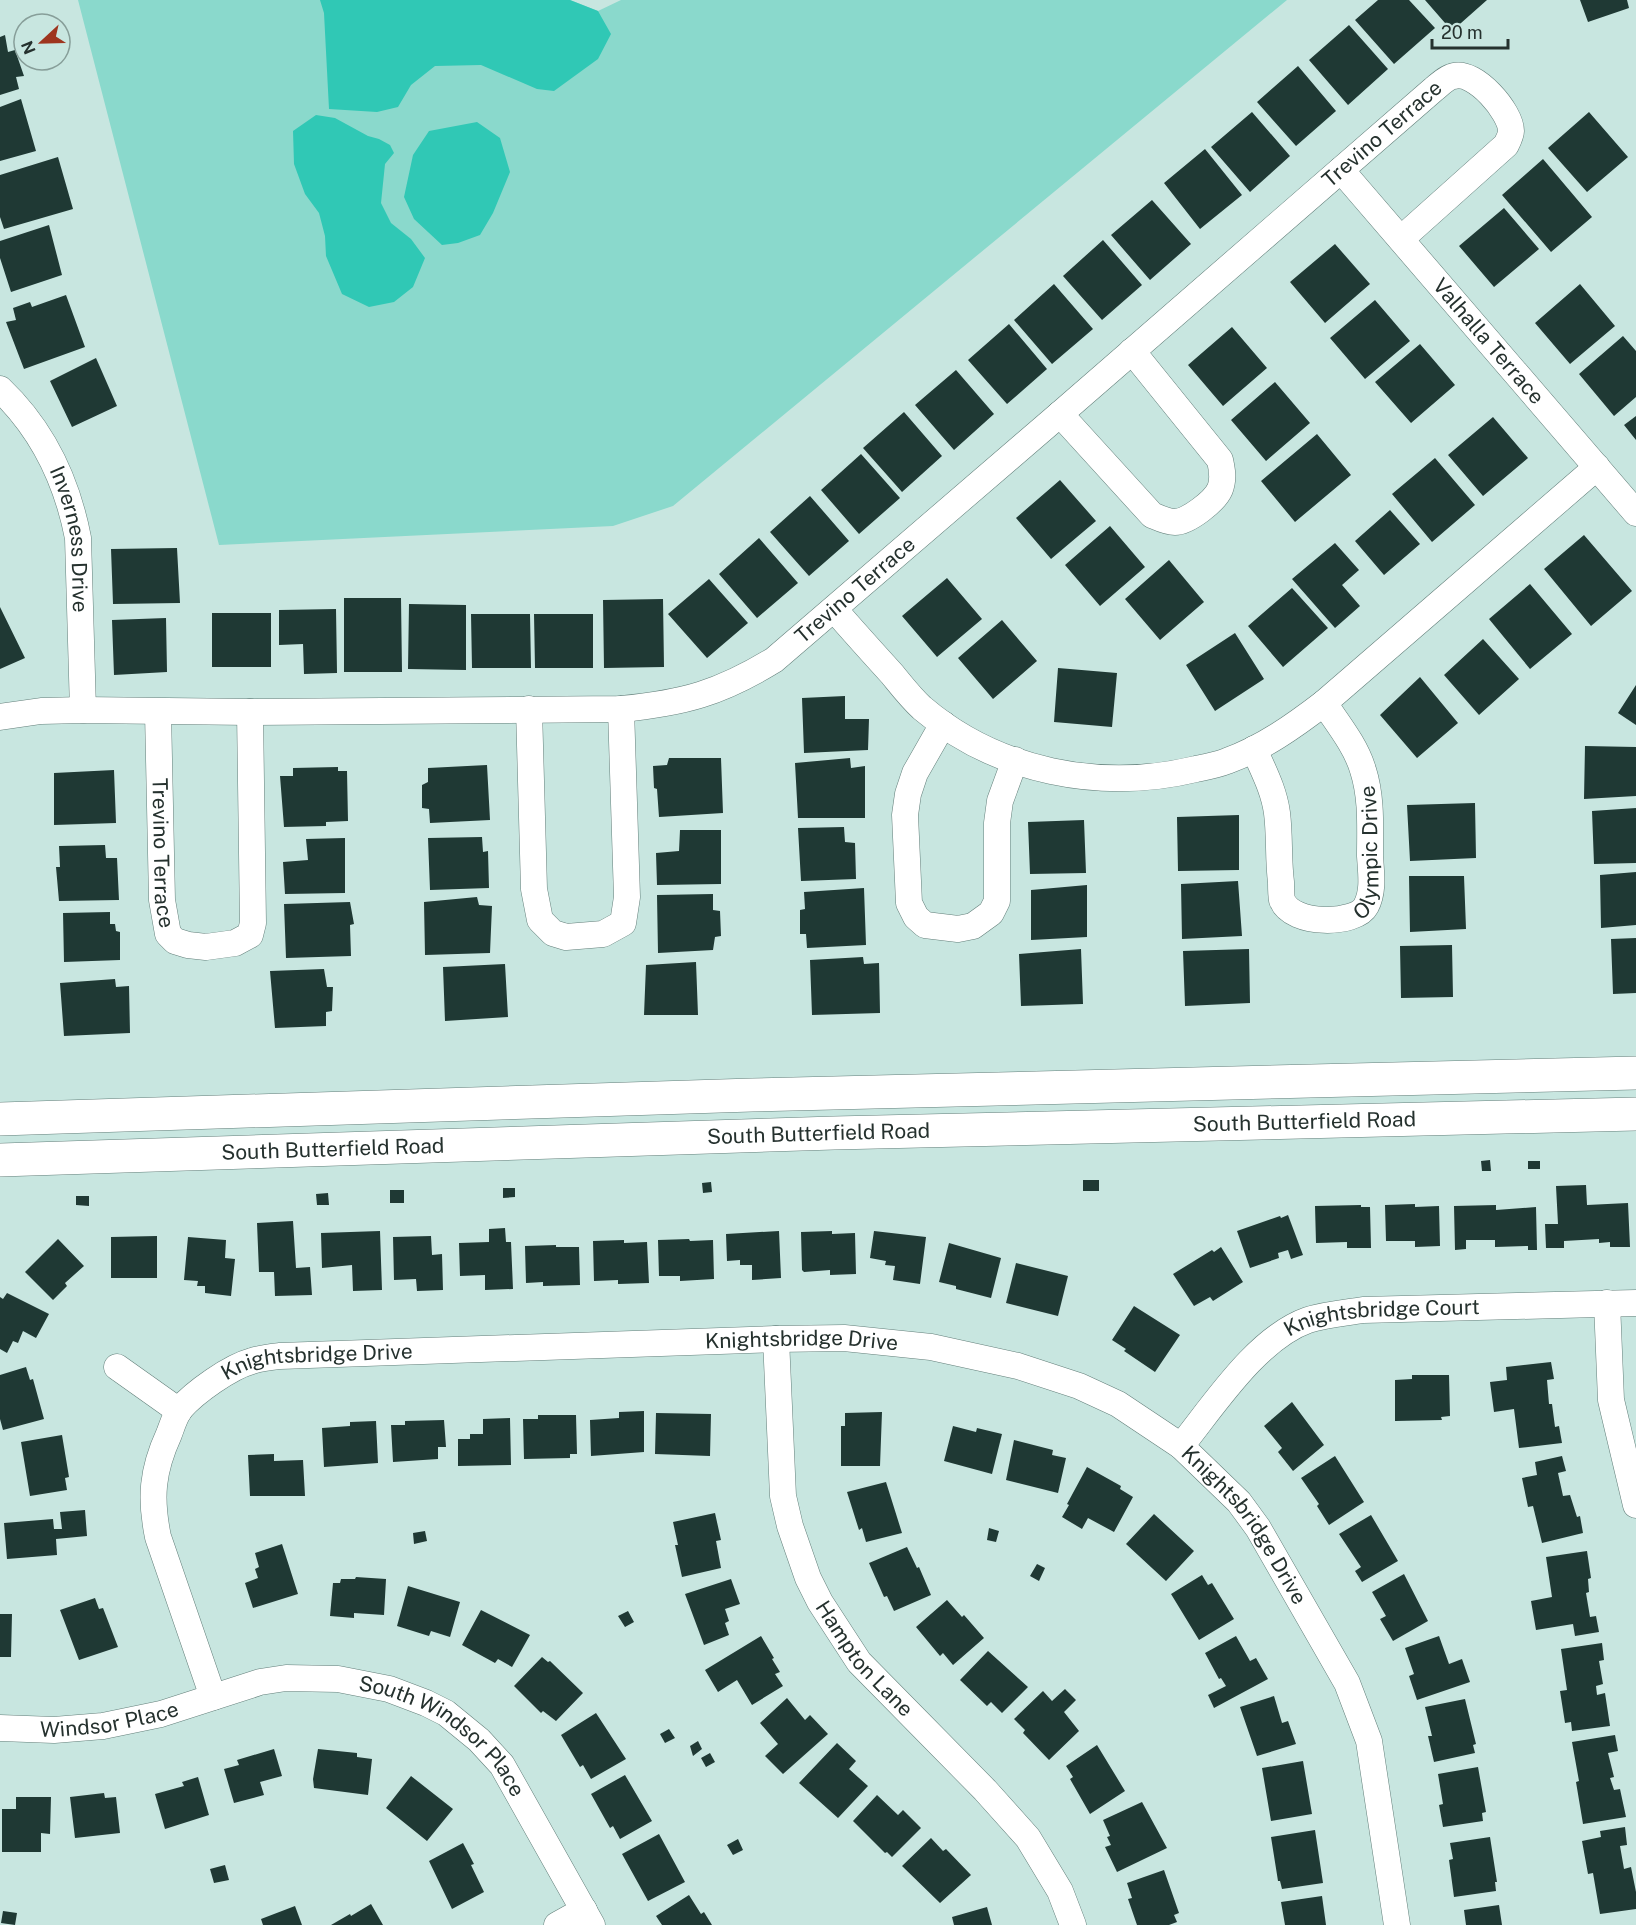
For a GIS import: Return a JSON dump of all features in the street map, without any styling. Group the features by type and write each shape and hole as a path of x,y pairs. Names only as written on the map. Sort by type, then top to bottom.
{"main road":[{"name":"South Butterfield Road","path":"0,1119 740,1095 1636,1073"},
{"name":"South Butterfield Road","path":"0,1160 834,1133 1636,1113"}],"street":[{"name":"Trevino Terrace","path":"0,717 41,711 83,710 250,712 621,709 664,705 697,698 743,679 774,660 1434,89 1454,76 1467,76 1478,82 1494,98 1508,120 1511,132 1506,145 1401,239"},
{"name":"Valhalla Terrace","path":"1341,170 1636,513"},
{"path":"1060,414 1152,515 1169,522 1178,522 1194,515 1216,496 1223,473 1220,460 1132,351"},
{"name":"Inverness Drive","path":"0,389 35,428 56,466 73,512 78,538 83,710"},
{"path":"834,609 920,706 943,724 994,753 1057,773 1095,778 1137,779 1166,776 1226,762 1289,730 1324,703 1597,467"},
{"name":"Olympic Drive","path":"1254,749 1272,789 1277,814 1278,863 1282,901 1293,914 1306,919 1327,920 1356,915 1365,908 1371,893 1370,804 1363,770 1351,743 1324,703"},
{"path":"529,710 534,889 540,921 553,933 566,937 603,934 622,923 627,897 621,709"},
{"name":"Trevino Terrace","path":"158,712 162,900 168,934 175,941 206,947 235,943 250,935 253,922 250,712"},
{"path":"943,724 915,772 908,794 905,815 909,903 916,917 925,925 958,929 973,926 991,913 997,901 997,823 1000,801 1015,760"},
{"path":"1607,1303 1611,1400 1636,1505"},
{"name":"Knightsbridge Court","path":"1181,1446 1252,1358 1275,1338 1307,1320 1364,1310 1636,1303"},
{"name":"Knightsbridge Drive","path":"213,1697 158,1537 154,1517 153,1486 158,1458 179,1411 196,1395 237,1367 253,1361 280,1356 776,1339 843,1338 931,1347 1018,1366 1079,1386 1118,1404 1181,1446 1239,1502 1258,1528 1347,1683 1369,1741 1397,1925"},
{"name":"Hampton Lane","path":"776,1339 783,1496 790,1526 808,1578 820,1602 859,1662 985,1790 1028,1838 1060,1891 1073,1925"},
{"path":"117,1367 179,1411"},
{"name":"South Windsor Place","path":"213,1697 260,1682 286,1678 338,1679 389,1689 446,1713 479,1740 502,1765 588,1918"},
{"name":"Windsor Place","path":"0,1728 54,1730 103,1726 161,1714 213,1697"},
{"path":"557,1925 588,1918"}],"shaded area":[{"path":"78,0 570,0 598,11 621,0 1287,0 673,506 613,526 219,545"},
{"path":"320,0 570,0 598,11 611,34 598,59 554,91 537,89 481,65 435,66 411,85 398,107 377,112 329,109 324,13"},
{"path":"316,115 335,118 368,136 379,139 390,145 394,153 385,164 381,203 391,223 411,239 425,258 413,287 394,302 369,307 342,294 326,256 325,236 319,213 305,194 294,164 293,131"},
{"path":"477,122 500,138 510,172 493,213 480,235 458,243 442,245 414,219 404,197 413,155 429,131"}],"building":[{"path":"1378,0 1409,0 1435,28 1394,64 1355,20"},
{"path":"1425,0 1487,0 1452,31"},
{"path":"1580,0 1627,0 1629,8 1588,22"},
{"path":"1349,25 1388,69 1348,105 1309,60"},
{"path":"5,35 8,52 12,51 12,72 23,72 24,76 16,77 19,89 0,95 0,37"},
{"path":"1298,66 1336,111 1296,146 1257,102"},
{"path":"21,99 36,151 0,161 0,107"},
{"path":"1252,112 1290,156 1250,192 1211,147"},
{"path":"1589,112 1628,157 1587,192 1548,148"},
{"path":"1205,149 1242,195 1200,229 1164,183"},
{"path":"58,157 73,209 4,229 0,217 0,175"},
{"path":"1543,159 1592,217 1551,252 1502,195"},
{"path":"1152,200 1191,244 1150,280 1111,235"},
{"path":"1504,208 1539,249 1494,287 1459,246"},
{"path":"49,225 62,275 11,292 0,258 0,241"},
{"path":"1103,240 1142,285 1102,320 1063,276"},
{"path":"1335,244 1370,284 1325,323 1290,282"},
{"path":"1054,284 1093,329 1052,364 1014,320"},
{"path":"1580,284 1615,326 1570,364 1535,323"},
{"path":"66,295 85,347 24,369 6,322 16,320 13,308 30,302 32,307"},
{"path":"1375,300 1410,341 1365,379 1330,338"},
{"path":"1009,324 1047,369 1007,404 968,360"},
{"path":"1232,327 1267,368 1223,406 1188,365"},
{"path":"1623,336 1636,351 1636,397 1614,416 1579,374"},
{"path":"1420,344 1455,385 1411,423 1375,382"},
{"path":"96,358 117,406 72,427 50,381"},
{"path":"956,370 994,414 954,450 915,405"},
{"path":"1275,382 1310,423 1266,461 1231,420"},
{"path":"904,412 942,456 902,492 863,448"},
{"path":"1636,416 1636,440 1624,425"},
{"path":"1493,417 1528,458 1483,496 1448,455"},
{"path":"1317,434 1351,475 1295,522 1261,481"},
{"path":"861,454 900,498 859,534 821,490"},
{"path":"1435,458 1475,505 1432,542 1392,494"},
{"path":"1060,480 1096,521 1051,559 1016,518"},
{"path":"810,496 849,541 809,576 770,532"},
{"path":"1390,510 1420,544 1384,575 1355,541"},
{"path":"1110,526 1145,567 1100,606 1065,565"},
{"path":"1584,535 1632,591 1591,626 1544,569"},
{"path":"759,538 798,583 757,618 719,574"},
{"path":"1335,543 1359,570 1342,585 1360,606 1335,628 1292,579"},
{"path":"177,548 180,603 113,604 111,549"},
{"path":"1169,560 1204,602 1160,640 1125,599"},
{"path":"947,578 982,619 937,657 902,616"},
{"path":"709,579 748,623 707,658 668,614"},
{"path":"1530,584 1572,634 1530,669 1489,619"},
{"path":"1292,588 1328,628 1283,667 1248,626"},
{"path":"344,598 401,598 402,672 344,672"},
{"path":"663,599 664,667 604,668 603,600"},
{"path":"409,604 466,605 466,670 408,669"},
{"path":"0,607 25,658 0,669"},
{"path":"336,609 337,673 304,674 303,644 279,645 279,610"},
{"path":"212,613 271,613 271,667 212,667"},
{"path":"471,614 530,614 531,668 472,668"},
{"path":"534,614 593,614 593,668 535,668"},
{"path":"166,618 167,672 114,675 112,620"},
{"path":"1002,620 1037,661 993,699 958,658"},
{"path":"1235,633 1264,679 1215,711 1186,665"},
{"path":"1483,639 1519,679 1479,715 1444,675"},
{"path":"1058,668 1117,673 1112,727 1054,722"},
{"path":"1420,677 1458,723 1417,758 1380,715"},
{"path":"1636,685 1636,725 1618,713"},
{"path":"845,696 845,719 869,719 868,750 804,753 802,698"},
{"path":"1585,746 1636,747 1636,796 1584,799"},
{"path":"669,758 721,758 723,813 659,817 653,766 667,765"},
{"path":"850,758 851,768 865,766 865,818 798,818 795,763"},
{"path":"487,765 490,820 430,823 429,809 422,808 422,785 428,782 428,768"},
{"path":"338,767 338,771 347,771 348,821 326,822 326,826 284,827 280,776 293,776 293,768"},
{"path":"114,770 116,823 54,825 54,773"},
{"path":"1475,803 1476,858 1410,861 1407,805"},
{"path":"1636,808 1636,863 1594,864 1592,811"},
{"path":"1239,815 1239,870 1178,871 1177,817"},
{"path":"1084,820 1086,873 1030,874 1028,822"},
{"path":"844,827 845,842 855,843 856,879 801,881 798,828"},
{"path":"680,830 721,830 721,884 657,885 656,853 679,851"},
{"path":"482,837 483,852 488,851 489,888 430,890 428,838"},
{"path":"345,838 345,893 285,894 283,862 308,860 306,839"},
{"path":"105,845 106,858 117,858 119,900 59,901 56,867 60,867 59,846"},
{"path":"1636,872 1636,925 1601,928 1600,875"},
{"path":"1409,876 1464,876 1466,929 1410,932"},
{"path":"1238,881 1242,936 1182,939 1181,884"},
{"path":"1087,885 1087,937 1031,940 1031,890"},
{"path":"864,888 866,945 807,948 806,934 800,934 800,910 805,909 804,892"},
{"path":"713,894 713,910 720,911 721,936 715,937 713,950 658,953 657,895"},
{"path":"477,897 479,905 492,906 490,953 425,955 424,902"},
{"path":"350,902 354,924 350,925 351,956 286,958 284,904"},
{"path":"110,912 110,924 115,924 116,931 120,932 120,960 64,962 63,913"},
{"path":"1636,938 1636,993 1613,994 1611,939"},
{"path":"1452,945 1453,997 1401,998 1400,946"},
{"path":"1081,949 1083,1004 1021,1006 1019,954"},
{"path":"1249,949 1250,1003 1185,1006 1183,951"},
{"path":"863,957 864,964 879,963 880,1013 812,1015 810,960"},
{"path":"696,962 698,1015 644,1015 646,965"},
{"path":"505,964 508,1017 445,1021 443,967"},
{"path":"324,969 327,987 333,987 332,1011 326,1012 326,1026 275,1028 270,971"},
{"path":"115,979 116,987 129,986 130,1033 64,1036 60,983"},
{"path":"1490,1160 1491,1171 1482,1171 1481,1161"},
{"path":"1528,1161 1540,1161 1540,1169 1528,1169"},
{"path":"1083,1180 1099,1180 1099,1191 1083,1191"},
{"path":"711,1182 712,1192 703,1193 702,1183"},
{"path":"1586,1185 1587,1205 1628,1203 1630,1247 1610,1247 1610,1242 1599,1243 1599,1239 1564,1241 1564,1248 1546,1248 1545,1224 1558,1224 1556,1186"},
{"path":"503,1188 515,1188 515,1197 503,1198"},
{"path":"390,1190 404,1190 404,1203 390,1203"},
{"path":"328,1193 329,1205 317,1205 316,1194"},
{"path":"76,1196 89,1196 89,1206 76,1205"},
{"path":"1415,1204 1415,1207 1439,1206 1440,1246 1415,1247 1415,1241 1386,1241 1385,1205"},
{"path":"1361,1205 1361,1207 1370,1207 1371,1248 1347,1248 1347,1242 1316,1243 1315,1206"},
{"path":"1496,1205 1496,1210 1536,1207 1537,1250 1528,1250 1528,1246 1495,1247 1495,1240 1466,1240 1466,1249 1455,1250 1454,1206"},
{"path":"1288,1215 1303,1255 1291,1259 1288,1250 1278,1253 1279,1258 1250,1268 1237,1231"},
{"path":"293,1221 296,1268 310,1267 312,1295 275,1296 274,1272 259,1272 257,1223"},
{"path":"505,1228 506,1242 511,1242 513,1289 485,1290 485,1275 460,1276 459,1243 489,1242 489,1229"},
{"path":"380,1231 382,1290 353,1291 352,1265 322,1268 321,1233"},
{"path":"779,1231 781,1278 752,1280 752,1265 740,1265 740,1260 727,1261 726,1234"},
{"path":"832,1231 832,1234 855,1233 856,1274 830,1275 830,1270 804,1272 802,1270 801,1232"},
{"path":"874,1231 926,1237 920,1284 893,1280 895,1266 885,1265 886,1261 870,1258"},
{"path":"157,1236 157,1278 111,1278 111,1237"},
{"path":"431,1236 432,1255 442,1254 443,1290 417,1291 416,1279 394,1280 393,1237"},
{"path":"188,1237 226,1240 225,1258 235,1259 231,1296 205,1293 205,1286 197,1286 198,1281 184,1280"},
{"path":"58,1239 84,1266 65,1283 67,1286 53,1300 25,1272"},
{"path":"689,1239 690,1241 713,1240 714,1279 680,1281 680,1276 659,1276 658,1240"},
{"path":"624,1240 624,1243 647,1242 649,1283 618,1284 618,1280 594,1281 593,1241"},
{"path":"949,1243 1001,1258 991,1298 939,1282"},
{"path":"556,1245 556,1247 579,1247 580,1285 543,1286 543,1282 526,1283 525,1246"},
{"path":"1221,1247 1243,1282 1213,1301 1210,1297 1194,1306 1173,1274"},
{"path":"1016,1263 1068,1276 1058,1316 1006,1303"},
{"path":"7,1293 49,1314 36,1338 23,1331 18,1343 13,1341 7,1353 0,1349 0,1297 3,1299"},
{"path":"1134,1306 1180,1335 1155,1372 1112,1340"},
{"path":"1551,1362 1554,1379 1547,1380 1549,1404 1552,1404 1555,1427 1559,1426 1562,1443 1519,1448 1514,1409 1494,1412 1490,1382 1507,1380 1506,1367"},
{"path":"26,1367 30,1380 33,1379 44,1419 3,1430 0,1419 0,1375"},
{"path":"1412,1375 1449,1375 1450,1416 1441,1417 1442,1420 1395,1421 1395,1380 1412,1379"},
{"path":"1292,1402 1324,1445 1293,1471 1278,1452 1282,1448 1264,1426"},
{"path":"644,1411 644,1452 591,1456 590,1420 619,1418 619,1412"},
{"path":"882,1412 880,1466 841,1466 841,1426 845,1426 845,1413"},
{"path":"656,1413 711,1414 710,1456 655,1454"},
{"path":"538,1415 576,1415 577,1454 570,1454 570,1458 524,1459 523,1419 538,1419"},
{"path":"510,1418 511,1465 458,1466 458,1439 470,1439 470,1434 483,1434 483,1419"},
{"path":"444,1420 446,1447 438,1447 438,1459 393,1462 391,1425 405,1425 405,1421"},
{"path":"376,1421 378,1463 324,1467 322,1428 350,1426 350,1422"},
{"path":"953,1426 976,1432 977,1428 1002,1434 992,1474 944,1461"},
{"path":"62,1435 69,1477 65,1478 67,1490 30,1496 21,1442"},
{"path":"1014,1440 1053,1450 1052,1455 1066,1458 1058,1493 1006,1480"},
{"path":"274,1454 274,1461 303,1460 305,1496 250,1496 248,1455"},
{"path":"1335,1456 1364,1502 1329,1525 1317,1506 1319,1504 1301,1478"},
{"path":"1562,1456 1566,1471 1558,1473 1563,1496 1570,1495 1577,1517 1580,1516 1583,1533 1542,1543 1533,1506 1528,1507 1522,1478 1537,1475 1535,1462"},
{"path":"1087,1467 1121,1486 1120,1489 1133,1497 1114,1532 1088,1518 1082,1529 1062,1517"},
{"path":"886,1482 902,1533 866,1542 862,1528 859,1530 847,1492"},
{"path":"85,1510 87,1536 56,1539 57,1555 7,1559 4,1523 53,1519 54,1529 62,1529 60,1512"},
{"path":"715,1513 721,1540 716,1541 721,1568 682,1577 673,1522"},
{"path":"1154,1514 1194,1551 1166,1581 1126,1544"},
{"path":"1371,1515 1398,1561 1362,1582 1355,1571 1361,1567 1339,1534"},
{"path":"989,1528 999,1531 996,1542 987,1540"},
{"path":"425,1531 427,1541 414,1544 413,1533"},
{"path":"282,1544 298,1594 253,1608 245,1583 258,1578 255,1569 259,1567 255,1553"},
{"path":"907,1547 931,1595 894,1611 887,1596 884,1597 869,1563"},
{"path":"1587,1551 1591,1578 1588,1579 1589,1592 1586,1593 1590,1617 1596,1616 1599,1632 1575,1636 1573,1624 1536,1630 1531,1601 1552,1597 1546,1557"},
{"path":"1037,1564 1045,1568 1039,1581 1030,1576"},
{"path":"1404,1574 1428,1621 1393,1641 1380,1619 1386,1616 1372,1592"},
{"path":"1202,1575 1208,1585 1212,1583 1234,1619 1199,1640 1171,1594"},
{"path":"356,1577 386,1579 384,1615 354,1613 354,1618 330,1616 333,1583 340,1583 341,1579 355,1579"},
{"path":"731,1579 740,1604 725,1609 729,1621 725,1623 729,1635 704,1645 685,1594"},
{"path":"408,1586 460,1602 450,1637 431,1631 429,1636 397,1626"},
{"path":"95,1598 99,1609 103,1608 118,1647 79,1660 60,1610"},
{"path":"947,1600 984,1638 953,1665 943,1653 940,1656 916,1627"},
{"path":"481,1610 530,1635 512,1667 498,1659 495,1663 462,1645"},
{"path":"628,1611 634,1622 625,1627 618,1616"},
{"path":"0,1614 12,1614 11,1657 0,1657"},
{"path":"761,1636 774,1658 772,1659 780,1672 775,1674 783,1686 752,1705 737,1680 718,1692 705,1670"},
{"path":"1236,1636 1250,1661 1256,1658 1268,1679 1214,1708 1208,1695 1226,1686 1221,1678 1219,1679 1205,1653"},
{"path":"1439,1636 1449,1664 1462,1659 1470,1682 1417,1700 1409,1676 1414,1674 1405,1648"},
{"path":"1602,1643 1604,1660 1599,1661 1603,1684 1596,1686 1597,1695 1605,1693 1610,1726 1572,1731 1571,1722 1565,1723 1560,1691 1567,1690 1561,1649"},
{"path":"988,1651 1028,1687 1002,1713 991,1702 987,1706 960,1680"},
{"path":"542,1657 550,1661 583,1693 556,1721 543,1711 541,1713 514,1686"},
{"path":"1065,1689 1076,1700 1064,1712 1079,1731 1049,1760 1023,1733 1025,1730 1014,1719 1043,1691 1052,1701"},
{"path":"1274,1696 1282,1723 1288,1721 1296,1744 1257,1756 1240,1707"},
{"path":"787,1698 805,1720 810,1715 828,1734 783,1774 765,1756 778,1744 760,1723"},
{"path":"1465,1699 1476,1744 1473,1745 1475,1753 1434,1762 1428,1736 1432,1736 1425,1707"},
{"path":"596,1713 626,1759 591,1779 583,1765 580,1767 561,1735"},
{"path":"669,1729 675,1738 665,1743 660,1734"},
{"path":"1615,1735 1618,1751 1608,1753 1614,1777 1610,1778 1614,1790 1620,1789 1626,1817 1583,1824 1572,1742"},
{"path":"698,1741 702,1749 693,1756 690,1746"},
{"path":"837,1743 856,1761 849,1769 868,1786 838,1818 799,1783"},
{"path":"1097,1745 1125,1791 1090,1814 1070,1779 1073,1777 1066,1766"},
{"path":"274,1749 282,1776 260,1782 264,1795 234,1803 224,1769 239,1765 237,1760"},
{"path":"318,1749 357,1753 357,1757 372,1759 368,1795 314,1788 313,1779"},
{"path":"710,1753 715,1762 706,1767 701,1758"},
{"path":"1303,1761 1312,1814 1271,1821 1262,1768"},
{"path":"1478,1767 1486,1812 1482,1813 1483,1821 1443,1827 1439,1805 1443,1804 1438,1774"},
{"path":"625,1775 652,1821 620,1839 613,1826 610,1828 591,1794"},
{"path":"411,1776 453,1809 427,1841 386,1808"},
{"path":"198,1777 209,1815 165,1829 155,1794 184,1786 182,1782"},
{"path":"104,1793 105,1798 116,1797 120,1833 75,1838 70,1797"},
{"path":"877,1795 898,1815 903,1810 921,1828 892,1857 887,1852 885,1853 853,1821"},
{"path":"16,1797 51,1797 50,1834 41,1833 41,1852 2,1852 2,1809 16,1809"},
{"path":"1142,1802 1167,1848 1117,1872 1105,1847 1111,1845 1103,1820"},
{"path":"1625,1827 1627,1845 1620,1846 1624,1869 1631,1867 1636,1892 1636,1909 1600,1914 1593,1873 1588,1874 1582,1841 1601,1837 1600,1831"},
{"path":"1315,1830 1323,1883 1282,1889 1278,1881 1271,1837"},
{"path":"659,1834 685,1882 648,1901 622,1854"},
{"path":"1490,1837 1497,1882 1495,1882 1496,1891 1454,1897 1449,1860 1453,1859 1450,1843"},
{"path":"931,1838 943,1851 946,1849 971,1875 940,1903 902,1866"},
{"path":"738,1839 743,1850 733,1855 727,1845"},
{"path":"463,1843 474,1864 471,1865 484,1892 452,1909 429,1861"},
{"path":"225,1865 229,1880 214,1883 210,1869"},
{"path":"1164,1870 1179,1913 1174,1915 1177,1922 1169,1925 1137,1925 1128,1899 1132,1898 1127,1883"},
{"path":"689,1895 701,1914 704,1912 712,1925 662,1925 656,1916"},
{"path":"1322,1896 1326,1925 1285,1925 1281,1902"},
{"path":"371,1904 383,1925 331,1925 350,1914 351,1916"},
{"path":"1499,1905 1502,1925 1466,1925 1464,1910"},
{"path":"295,1906 302,1925 263,1925 261,1919"},
{"path":"987,1907 992,1925 954,1925 952,1917"},
{"path":"3,1911 17,1913 15,1925 1,1923"}]}
